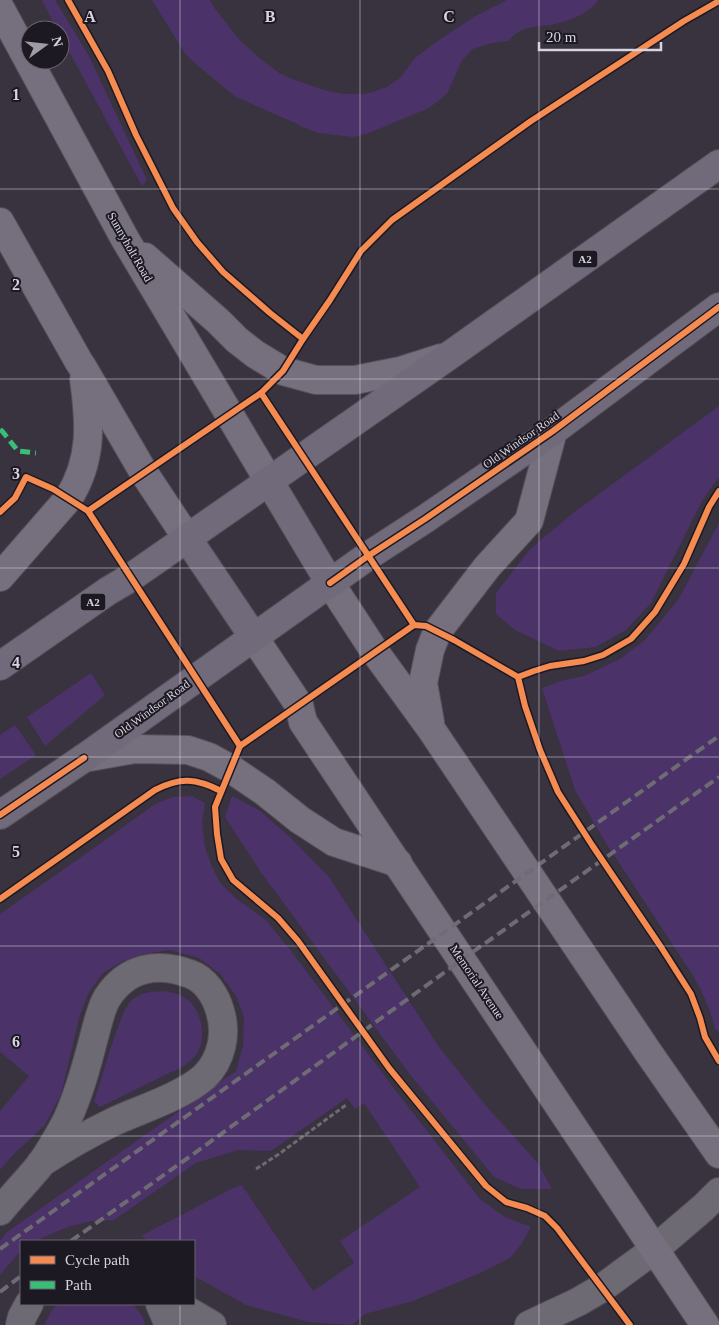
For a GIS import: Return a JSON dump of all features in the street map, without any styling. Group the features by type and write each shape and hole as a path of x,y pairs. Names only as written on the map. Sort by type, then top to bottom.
{"highway":[{"name":"A2","path":"0,666 450,355 719,164"},
{"name":"Old Windsor Road","path":"0,816 253,636 553,431 719,308"},
{"path":"269,480 330,584"},
{"path":"187,538 253,636"}],"main road":[{"name":"Sunnyholt Road","path":"0,8 125,239 269,480"},
{"path":"0,222 60,330 144,473 187,538"},
{"path":"125,239 237,340 283,372 316,380 355,380 400,371 450,355"},
{"path":"0,577 68,499 81,474 86,452 89,415 83,368"},
{"path":"431,729 423,683 430,650 437,632 487,567 529,521 553,431"},
{"path":"330,584 375,652 431,729 648,1052 719,1154"},
{"name":"Memorial Avenue","path":"253,636 299,705 303,722 705,1325"},
{"path":"84,758 135,749 188,750 231,769 265,792 300,820 334,842 398,863"}],"lane":[{"path":"0,1210 41,1164 66,1121 80,1090 101,1013 107,999 117,986 130,975 142,970 159,967 177,969 195,975 207,986 217,1002 223,1020 223,1041 218,1058 205,1076 185,1090 112,1122 81,1138 41,1164"},
{"path":"529,1325 578,1302 602,1288 655,1249 719,1192"},
{"path":"20,1325 28,1305"},
{"path":"160,1305 169,1325"},
{"path":"178,1305 212,1325"}],"path":[{"path":"256,1169 346,1105"}],"shaded area":[{"path":"42,0 55,0 67,20 52,20"},
{"path":"152,0 210,0 237,37 279,73 324,90 343,94 361,94 387,87 400,78 415,58 436,42 477,15 507,0 598,0 587,11 572,19 524,29 509,41 492,43 473,49 462,60 448,92 429,108 369,133 353,137 319,133 236,97 185,54"},
{"path":"70,25 89,56 147,180 142,186 70,53"},
{"path":"719,406 719,477 702,501 651,603 626,630 596,647 559,651 515,630 496,614 496,593 530,549 573,513"},
{"path":"719,523 719,1032 715,1029 706,1002 694,977 604,840 575,790 542,688 564,680 584,676 620,659 645,640 678,600"},
{"path":"91,673 105,695 45,746 27,717"},
{"path":"15,725 36,755 0,779 0,735"},
{"path":"192,796 205,803 202,823 205,847 212,867 221,884 238,900 266,920 480,1199 505,1217 531,1227 521,1245 510,1258 480,1273 413,1301 365,1314 352,1325 308,1322 246,1305 195,1277 195,1240 147,1240 141,1236 242,1185 313,1291 354,1263 340,1241 420,1187 364,1103 355,1109 347,1098 271,1151 238,1150 196,1163 114,1220 91,1221 68,1227 40,1240 20,1240 20,1253 0,1275 0,1241 7,1232 236,1071 243,1045 244,1017 236,996 220,974 199,958 170,950 144,954 123,961 103,973 89,992 80,1015 61,1094 45,1125 0,1170 0,1111 29,1076 0,1052 0,914 155,804 173,797"},
{"path":"232,796 259,810 290,837 329,877 439,1047 487,1107 537,1162 552,1189 521,1189 494,1177 408,1072 260,871 225,817"},
{"path":"166,991 185,998 196,1009 202,1032 200,1048 196,1055 184,1066 100,1107 94,1102 126,1007 131,1001 143,994"},
{"path":"57,1305 134,1305 143,1317 145,1325 44,1325"}],"railway":[{"path":"0,1249 719,736"},
{"path":"72,1240 719,777"},
{"path":"0,1292 20,1277"}],"marked path":[{"path":"0,430 18,451 36,453"}],"cycle path":[{"path":"68,0 108,71 136,135 173,208 197,242 223,272 303,339"},
{"path":"88,511 261,393 283,371 361,251 392,220 531,121 684,21 719,1"},
{"path":"330,583 553,431 719,307"},
{"path":"261,393 414,625"},
{"path":"0,512 15,498 26,477 53,489 88,511 240,746"},
{"path":"518,677 550,666 584,661 603,655 631,639 655,612 684,564 709,507 719,491"},
{"path":"630,1325 557,1228 545,1216 506,1202 486,1186 389,1068 298,941 278,918 233,880 221,859 215,807 240,746 414,625 426,626 518,677 525,706 540,750 558,792 691,994 705,1037 719,1061"},
{"path":"0,815 84,758"},
{"path":"0,899 155,790 172,783 188,781 204,784 221,791"}]}
